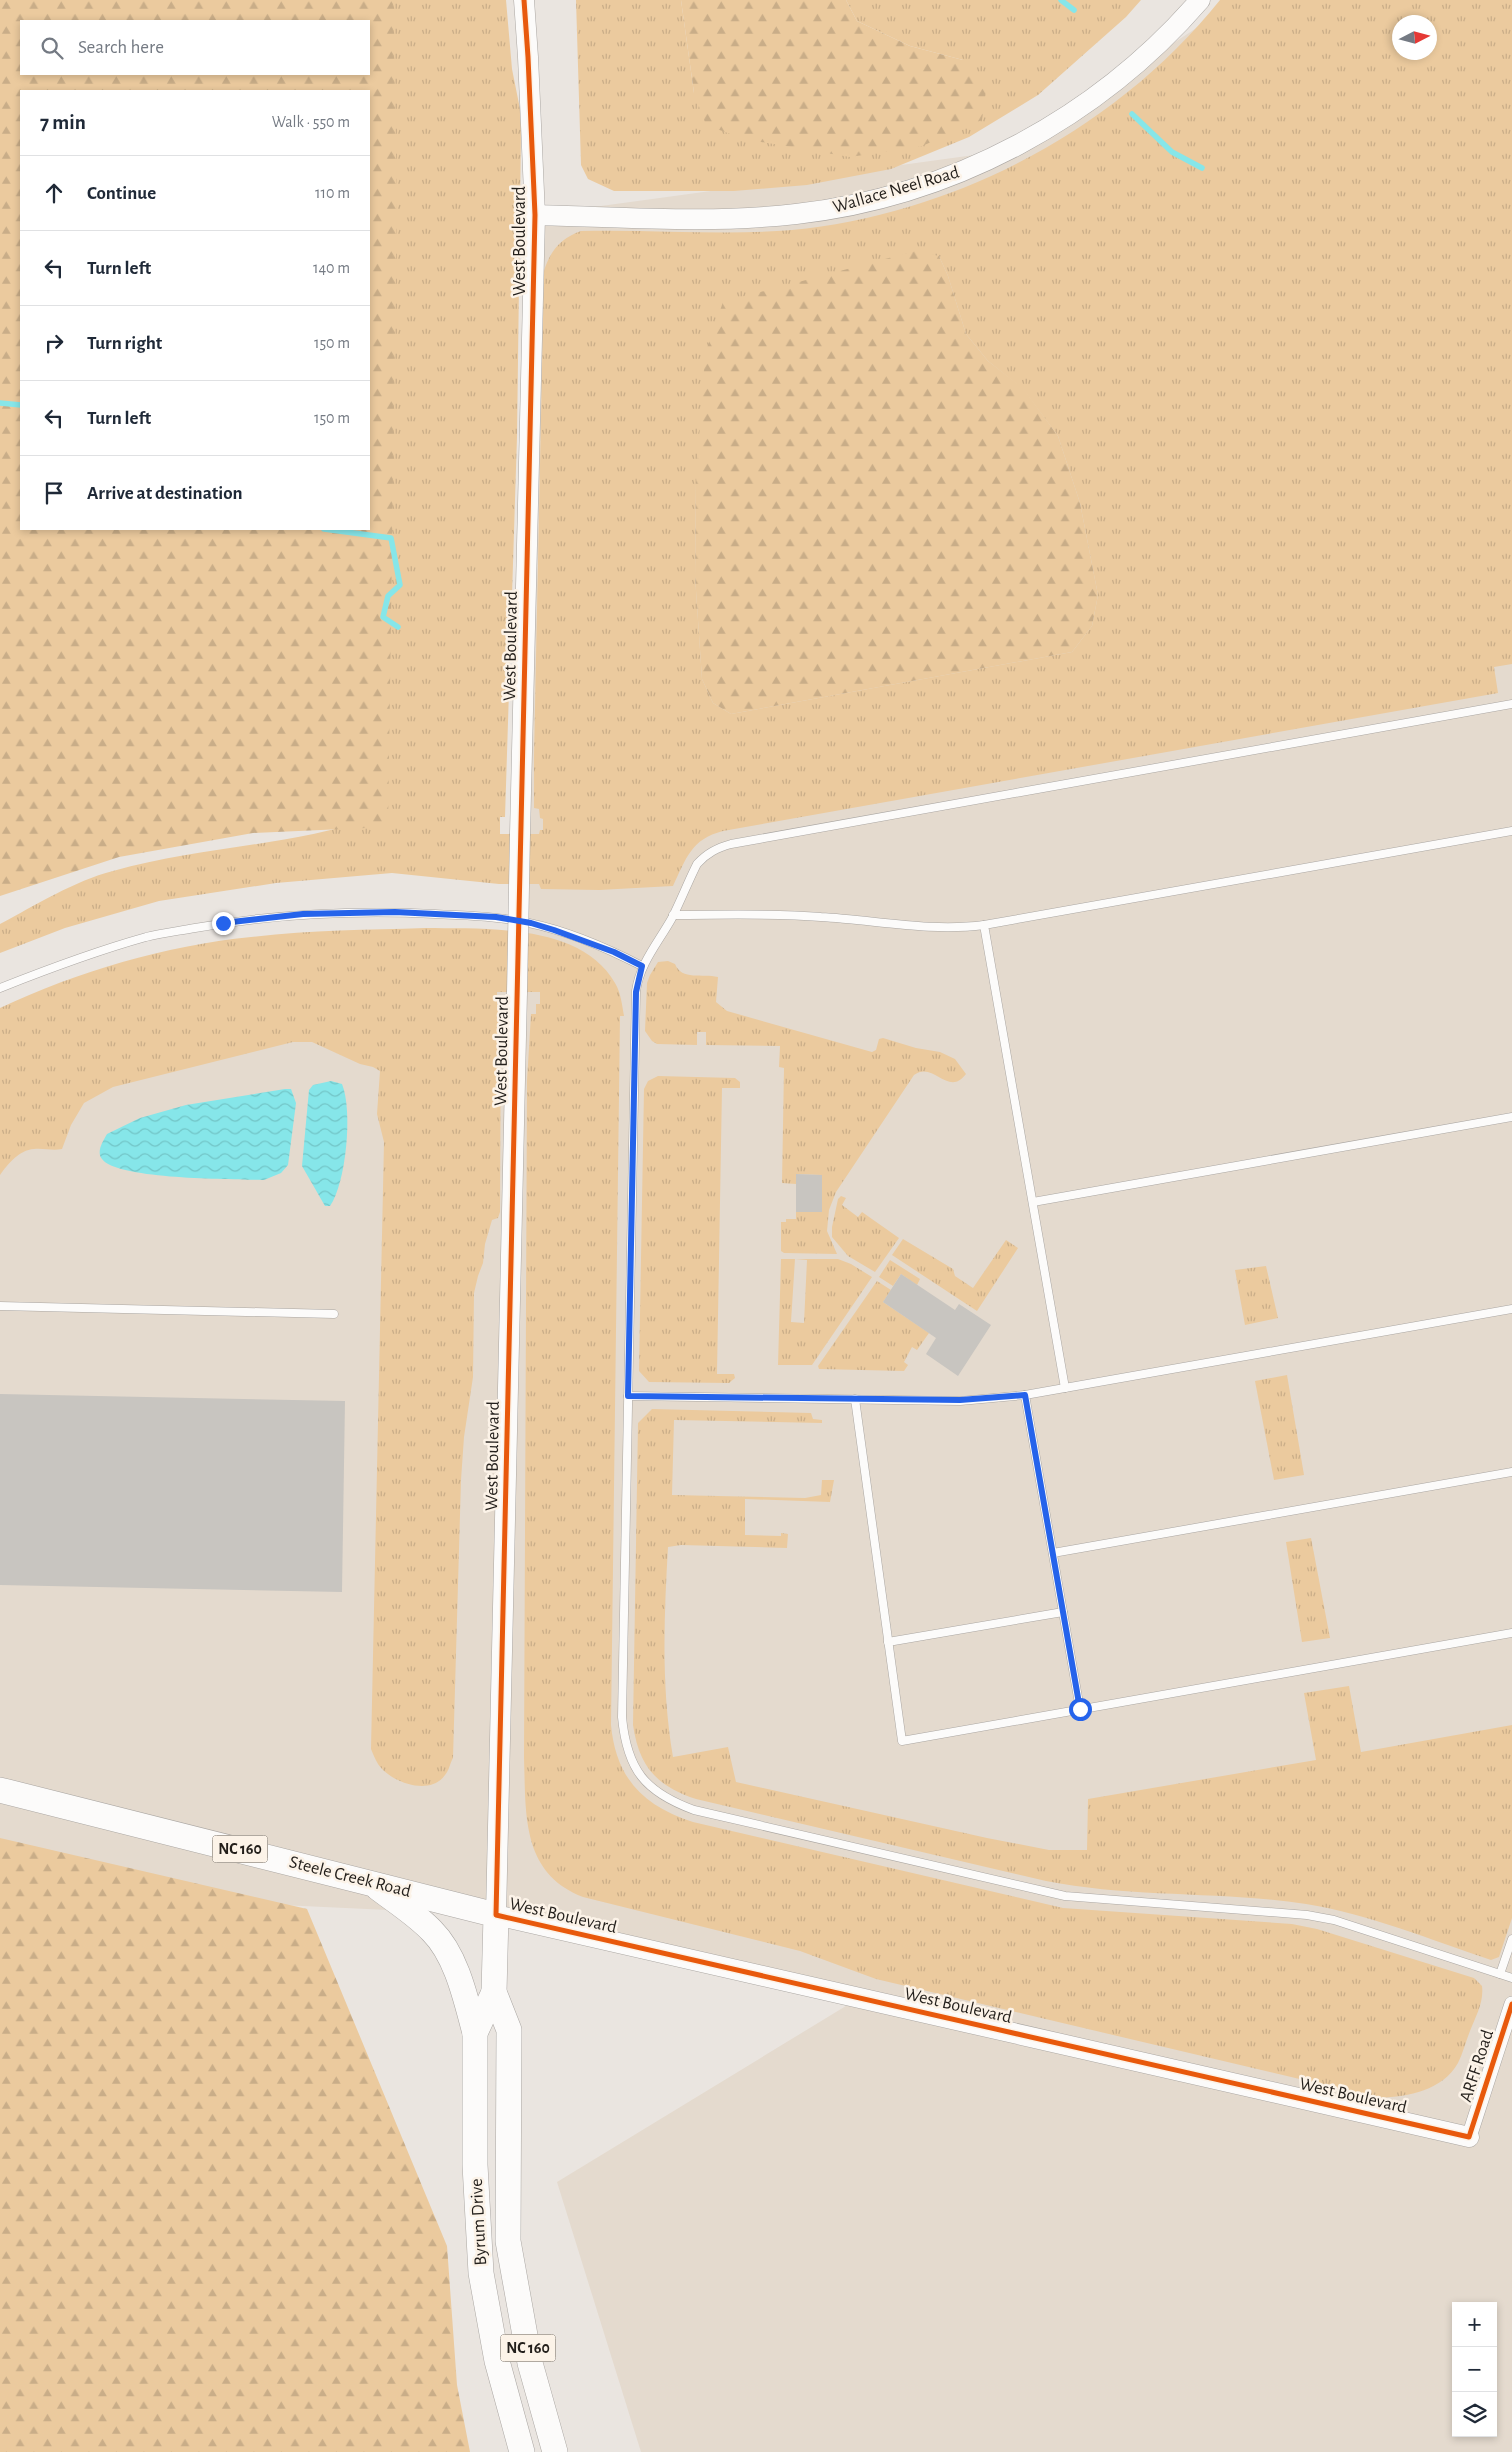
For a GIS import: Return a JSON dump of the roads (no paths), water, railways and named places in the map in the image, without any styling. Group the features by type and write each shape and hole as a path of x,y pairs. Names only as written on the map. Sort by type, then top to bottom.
{"main road":[{"name":"Steele Creek Road","path":"0,1790 496,1915"},
{"path":"372,1883 433,1931 454,1966 475,2033"},
{"name":"Byrum Drive","path":"496,1915 494,1992 508,2030 508,2241 530,2363 555,2452"},
{"name":"Byrum Drive","path":"494,1992 475,2033 475,2165 481,2273 497,2361 522,2452"}],"street":[{"name":"West Boulevard","path":"524,0 535,215 496,1915 1469,2137"},
{"name":"Wallace Neel Road","path":"535,215 702,218 794,214 831,210 918,187 957,174 1011,150 1063,119 1138,63 1176,28 1200,0"},
{"name":"ARFF Road","path":"1469,2137 1512,2004"}],"lane":[{"path":"1512,704 732,844 712,850 696,864 673,916 642,966 636,992 622,1717 625,1743 635,1767 650,1787 669,1801 694,1810 1065,1896 1307,1915 1334,1920 1512,1978"},
{"path":"673,916 761,914 821,916 963,928 1512,831"},
{"path":"0,988 59,965 148,937 223,923 303,914 395,912 496,917 531,923 554,930 614,952 642,966"},
{"path":"984,924 1065,1388"},
{"path":"1033,1202 1512,1118"},
{"path":"0,1306 334,1314"},
{"path":"628,1396 960,1400 1025,1395 1512,1309"},
{"path":"1025,1395 1080,1709"},
{"path":"855,1400 902,1741 1512,1633"},
{"path":"1053,1553 1512,1472"},
{"path":"888,1642 1063,1612"},
{"path":"1500,1974 1512,1939"}],"water":[{"path":"331,1081 342,1084 347,1111 347,1128 344,1164 340,1181 330,1206 325,1206 302,1166 309,1090 313,1085"},
{"path":"291,1089 296,1103 288,1165 281,1173 264,1180 152,1175 112,1166 100,1156 101,1146 107,1134 140,1118 186,1105"}],"waterway":[{"path":"1061,0 1074,10"},
{"path":"1132,114 1172,152 1202,168"},
{"path":"0,403 20,405"},
{"path":"331,530 391,538 400,585 388,596 383,617 398,627"}]}
